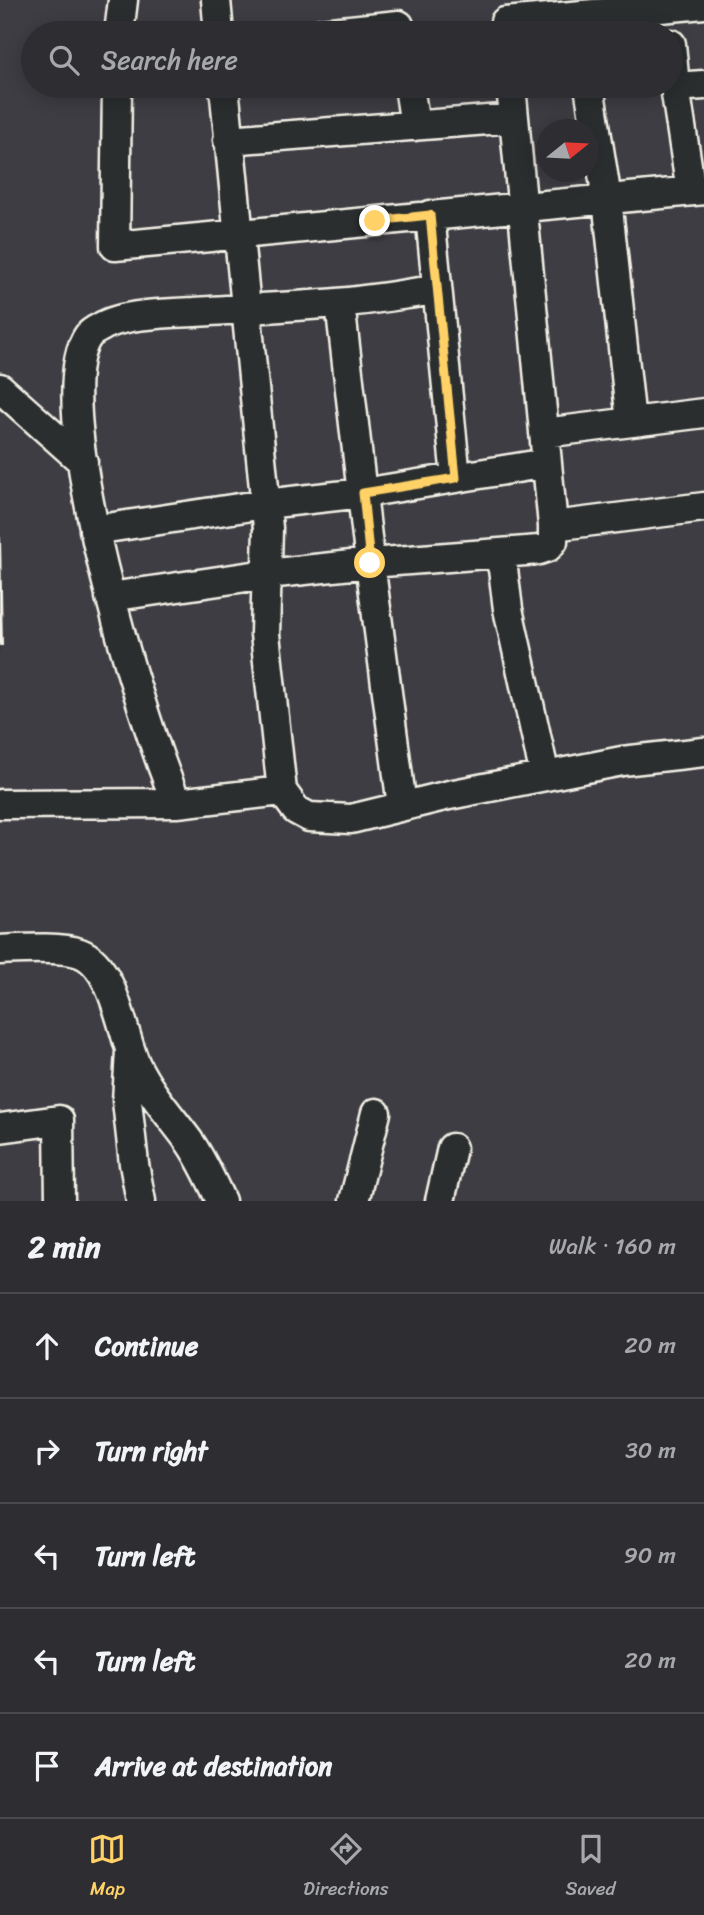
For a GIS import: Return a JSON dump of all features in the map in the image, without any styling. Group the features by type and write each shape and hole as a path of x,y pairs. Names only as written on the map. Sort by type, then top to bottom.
{"street":[{"path":"120,21 123,0"},
{"path":"216,0 218,21"},
{"path":"646,21 669,20 704,4"},
{"path":"505,18 542,21"},
{"path":"683,86 704,85"},
{"path":"117,98 115,246 698,190 677,98"},
{"path":"225,98 268,528 265,634 282,791 296,810 309,817 351,819 622,761 704,752"},
{"path":"411,98 415,126"},
{"path":"110,597 267,574 539,550 548,547 553,541 512,98"},
{"path":"591,98 607,199 631,422"},
{"path":"228,140 514,118"},
{"path":"430,215 456,478"},
{"path":"177,803 161,766 110,597 94,530 83,462 76,389 79,361 88,336 103,325 146,315 340,303 437,290"},
{"path":"340,303 402,806"},
{"path":"0,388 83,462"},
{"path":"544,433 704,413"},
{"path":"94,530 265,504 363,493 547,463"},
{"path":"553,526 704,507"},
{"path":"498,554 545,776"},
{"path":"0,804 177,803 282,791"},
{"path":"0,950 62,950 81,954 98,967 107,981 136,1065 149,1088 194,1148 221,1201"},
{"path":"131,1050 127,1101 141,1201"},
{"path":"354,1201 376,1114"},
{"path":"0,1128 59,1120 60,1201"},
{"path":"440,1201 452,1148"}],"building":[{"path":"0,537 2,645 0,645"}],"route":[{"path":"370,563 363,493 456,478 430,215 375,221"}]}
